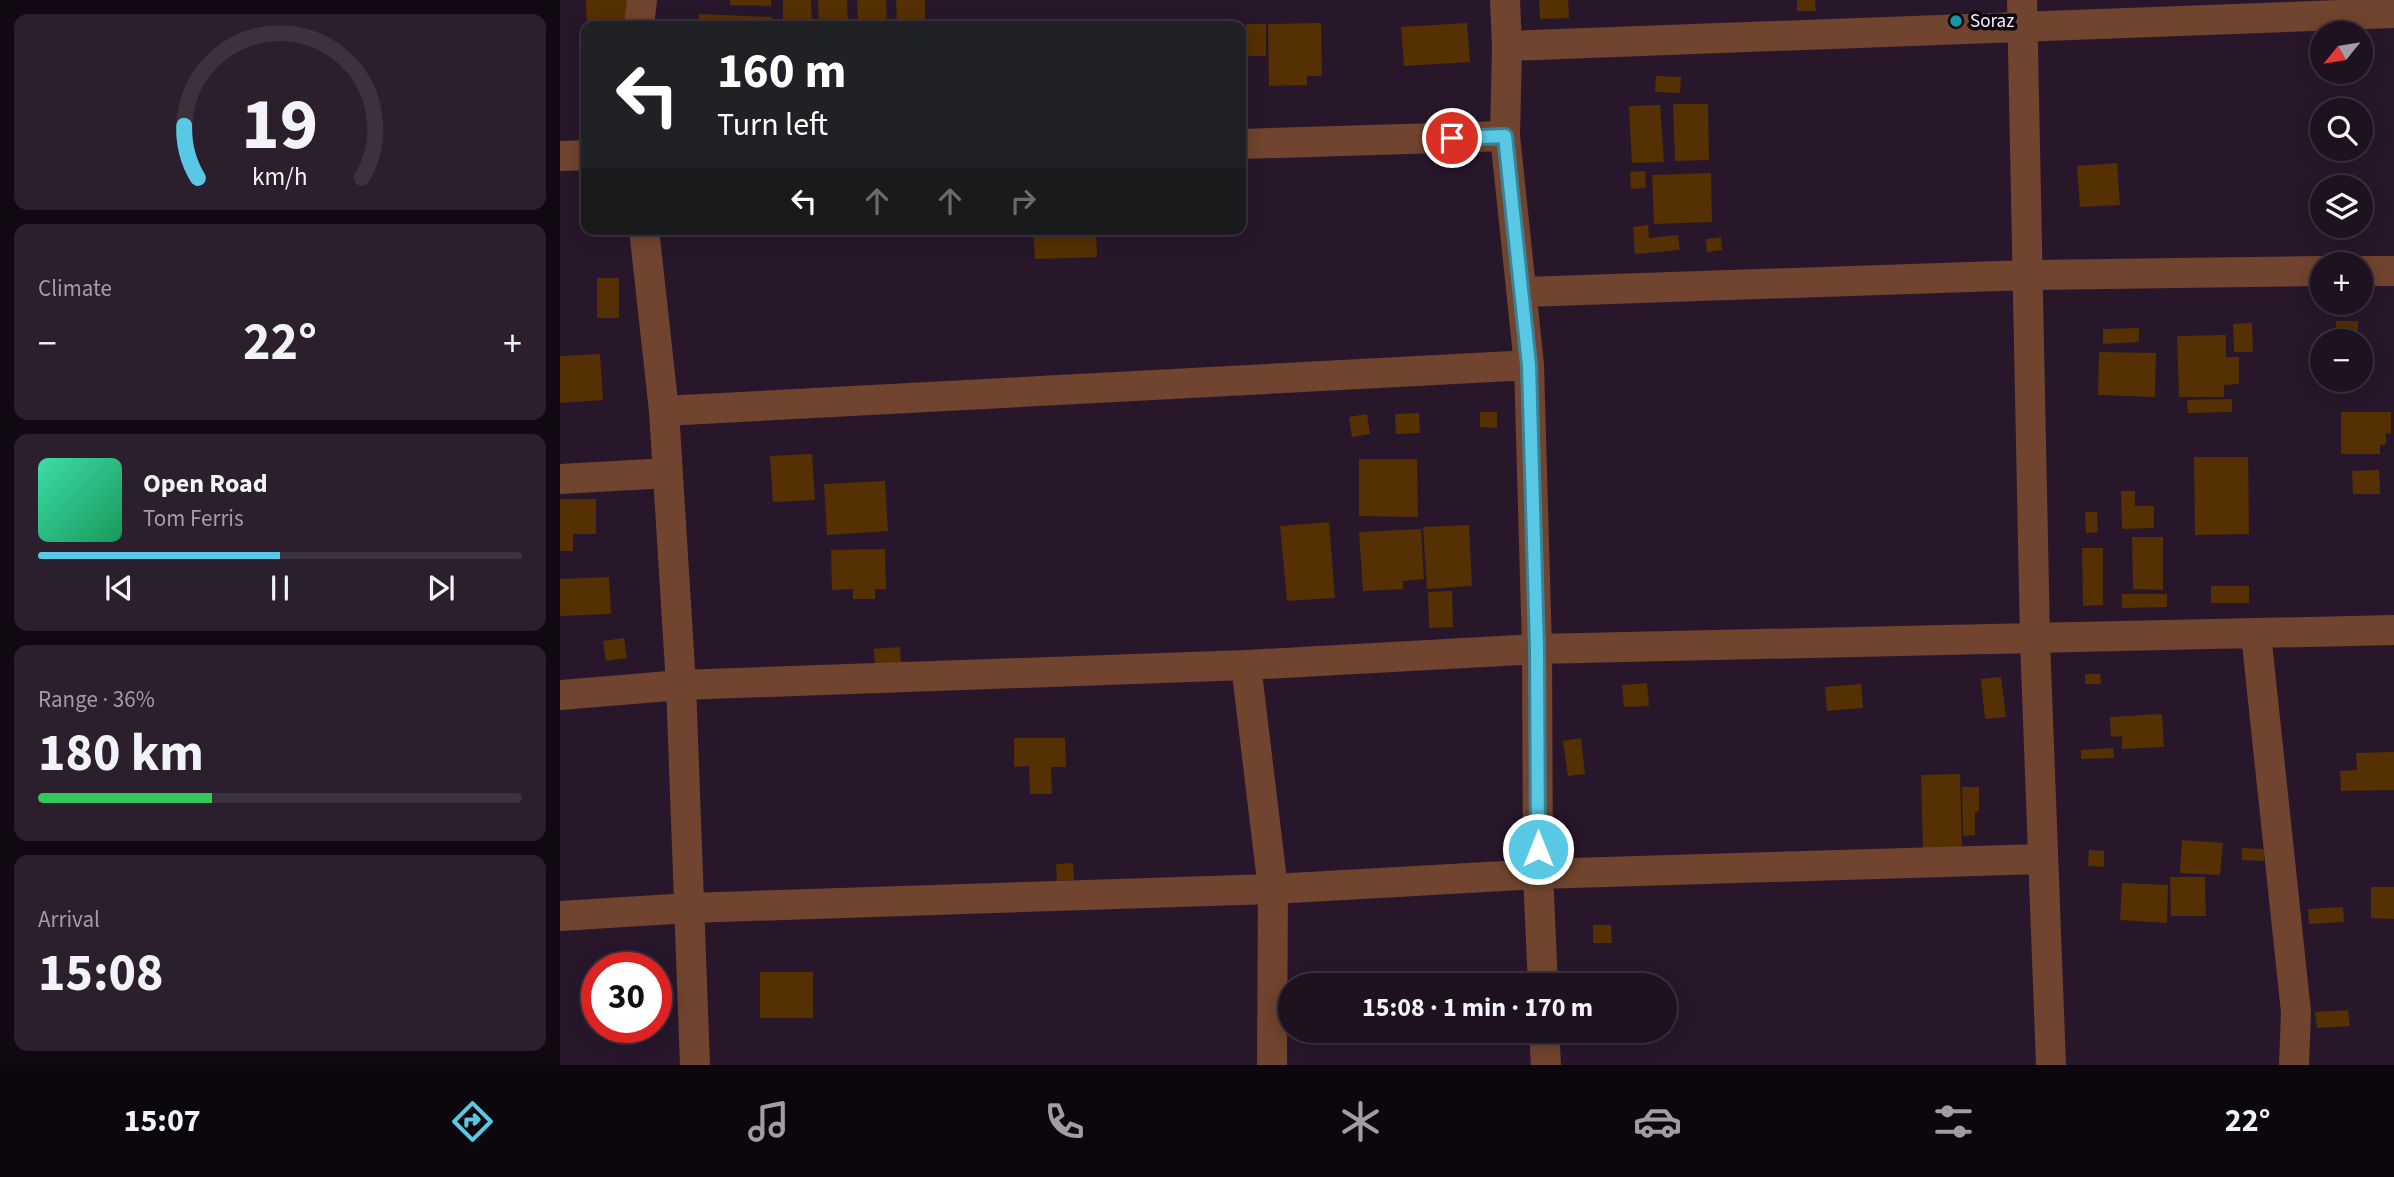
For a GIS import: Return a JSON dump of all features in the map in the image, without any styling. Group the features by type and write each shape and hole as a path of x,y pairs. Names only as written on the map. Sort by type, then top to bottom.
{"street":[{"path":"640,21 642,0"},
{"path":"1505,0 1505,136 1529,365 1537,649 1538,874 1542,973"},
{"path":"1507,46 2023,13 2394,13"},
{"path":"2023,13 2035,640 2051,1065"},
{"path":"1246,144 1505,136"},
{"path":"560,156 581,155"},
{"path":"644,235 664,411 668,473 681,685 695,1065"},
{"path":"1522,292 2029,275 2310,271"},
{"path":"2373,271 2394,271"},
{"path":"664,411 1529,365"},
{"path":"560,479 668,473"},
{"path":"560,695 681,685 1246,665 1537,649 2394,630"},
{"path":"2256,634 2296,1012 2294,1065"},
{"path":"1246,665 1273,889 1272,1065"},
{"path":"560,916 688,908 1273,889 1538,874 2043,859"},
{"path":"1545,1043 1546,1065"}],"building":[{"path":"586,0 630,0 630,21 587,21"},
{"path":"730,0 771,0 771,6 730,5"},
{"path":"783,0 811,0 812,21 783,21"},
{"path":"818,0 847,0 848,21 819,21"},
{"path":"857,0 886,0 887,21 858,21"},
{"path":"896,0 925,0 925,21 897,21"},
{"path":"1539,0 1568,0 1569,18 1540,19"},
{"path":"1797,0 1815,0 1816,11 1797,11"},
{"path":"699,14 772,17 772,21 698,21"},
{"path":"1321,23 1322,76 1307,76 1307,85 1269,86 1268,24"},
{"path":"1467,23 1470,62 1404,66 1401,27"},
{"path":"1246,24 1266,24 1266,56 1246,56"},
{"path":"1656,76 1681,77 1680,93 1655,92"},
{"path":"1673,104 1708,104 1709,160 1675,161"},
{"path":"1660,105 1664,162 1632,163 1629,106"},
{"path":"2117,163 2120,205 2080,207 2077,166"},
{"path":"1645,171 1646,188 1631,189 1630,172"},
{"path":"1711,173 1712,222 1654,224 1652,175"},
{"path":"1648,225 1649,238 1678,235 1680,250 1635,254 1633,227"},
{"path":"1033,235 1096,235 1097,257 1035,259"},
{"path":"1721,237 1722,250 1707,252 1706,239"},
{"path":"597,278 619,278 619,318 597,318"},
{"path":"2336,321 2358,321 2358,329 2336,329"},
{"path":"2252,323 2253,352 2234,352 2233,324"},
{"path":"2139,328 2139,342 2103,344 2103,329"},
{"path":"2226,335 2226,357 2239,357 2239,384 2224,385 2224,397 2179,397 2177,336"},
{"path":"2099,352 2156,353 2155,397 2098,395"},
{"path":"600,354 603,400 560,403 560,356"},
{"path":"2232,399 2232,412 2188,413 2187,400"},
{"path":"1480,412 1497,412 1497,428 1480,427"},
{"path":"2341,412 2391,412 2391,434 2386,433 2386,444 2380,445 2380,454 2341,454"},
{"path":"1419,413 1420,433 1396,434 1395,414"},
{"path":"1367,414 1370,434 1352,437 1349,417"},
{"path":"812,454 815,500 773,502 770,456"},
{"path":"2194,457 2248,457 2249,534 2195,535"},
{"path":"1359,459 1417,459 1418,517 1359,516"},
{"path":"2379,470 2380,494 2353,494 2352,471"},
{"path":"885,481 888,531 827,535 824,484"},
{"path":"2121,491 2135,491 2135,506 2154,506 2154,528 2122,529"},
{"path":"560,499 596,499 596,534 573,534 573,551 560,551"},
{"path":"2085,512 2097,512 2098,532 2086,533"},
{"path":"1329,522 1335,598 1287,601 1280,526"},
{"path":"1469,525 1472,586 1427,589 1423,527"},
{"path":"1421,529 1424,579 1403,581 1403,589 1363,591 1359,532"},
{"path":"2132,537 2163,537 2163,590 2133,589"},
{"path":"2082,548 2103,548 2103,605 2083,606"},
{"path":"885,549 886,589 875,589 875,599 853,599 853,589 832,590 831,550"},
{"path":"609,577 611,614 560,616 560,579"},
{"path":"2211,586 2249,586 2249,603 2211,603"},
{"path":"1452,591 1453,627 1429,628 1428,592"},
{"path":"2122,594 2167,594 2167,607 2122,608"},
{"path":"624,638 627,658 606,661 603,641"},
{"path":"900,647 901,663 875,665 874,649"},
{"path":"2085,674 2100,674 2101,684 2085,684"},
{"path":"2001,677 2006,717 1985,719 1981,679"},
{"path":"1647,683 1649,706 1624,707 1622,685"},
{"path":"1861,684 1863,708 1827,711 1825,687"},
{"path":"2162,714 2164,747 2122,749 2122,736 2111,737 2110,717"},
{"path":"1014,738 1065,738 1066,767 1051,767 1052,794 1030,794 1029,766 1014,767"},
{"path":"1581,738 1585,774 1568,776 1563,741"},
{"path":"2113,748 2114,758 2081,759 2081,750"},
{"path":"2394,752 2394,790 2341,791 2340,771 2357,770 2356,753"},
{"path":"1960,774 1962,850 1923,851 1921,775"},
{"path":"1962,787 1979,787 1975,835 1963,836"},
{"path":"2182,840 2223,843 2220,875 2180,873"},
{"path":"2242,848 2264,849 2264,861 2242,860"},
{"path":"2089,850 2104,851 2104,867 2088,866"},
{"path":"1073,863 1074,880 1057,881 1056,864"},
{"path":"2170,877 2205,877 2206,916 2171,916"},
{"path":"2122,883 2168,885 2167,923 2120,920"},
{"path":"2371,887 2394,887 2394,919 2371,918"},
{"path":"2343,907 2344,922 2309,924 2308,909"},
{"path":"1593,925 1611,925 1612,943 1593,943"},
{"path":"760,972 813,972 813,1018 760,1018"},
{"path":"2348,1010 2350,1026 2317,1028 2315,1012"}],"place":[{"name":"Soraz","path":"1956,21"}],"route":[{"path":"1452,138 1505,136 1529,365 1537,649 1538,849"}]}
